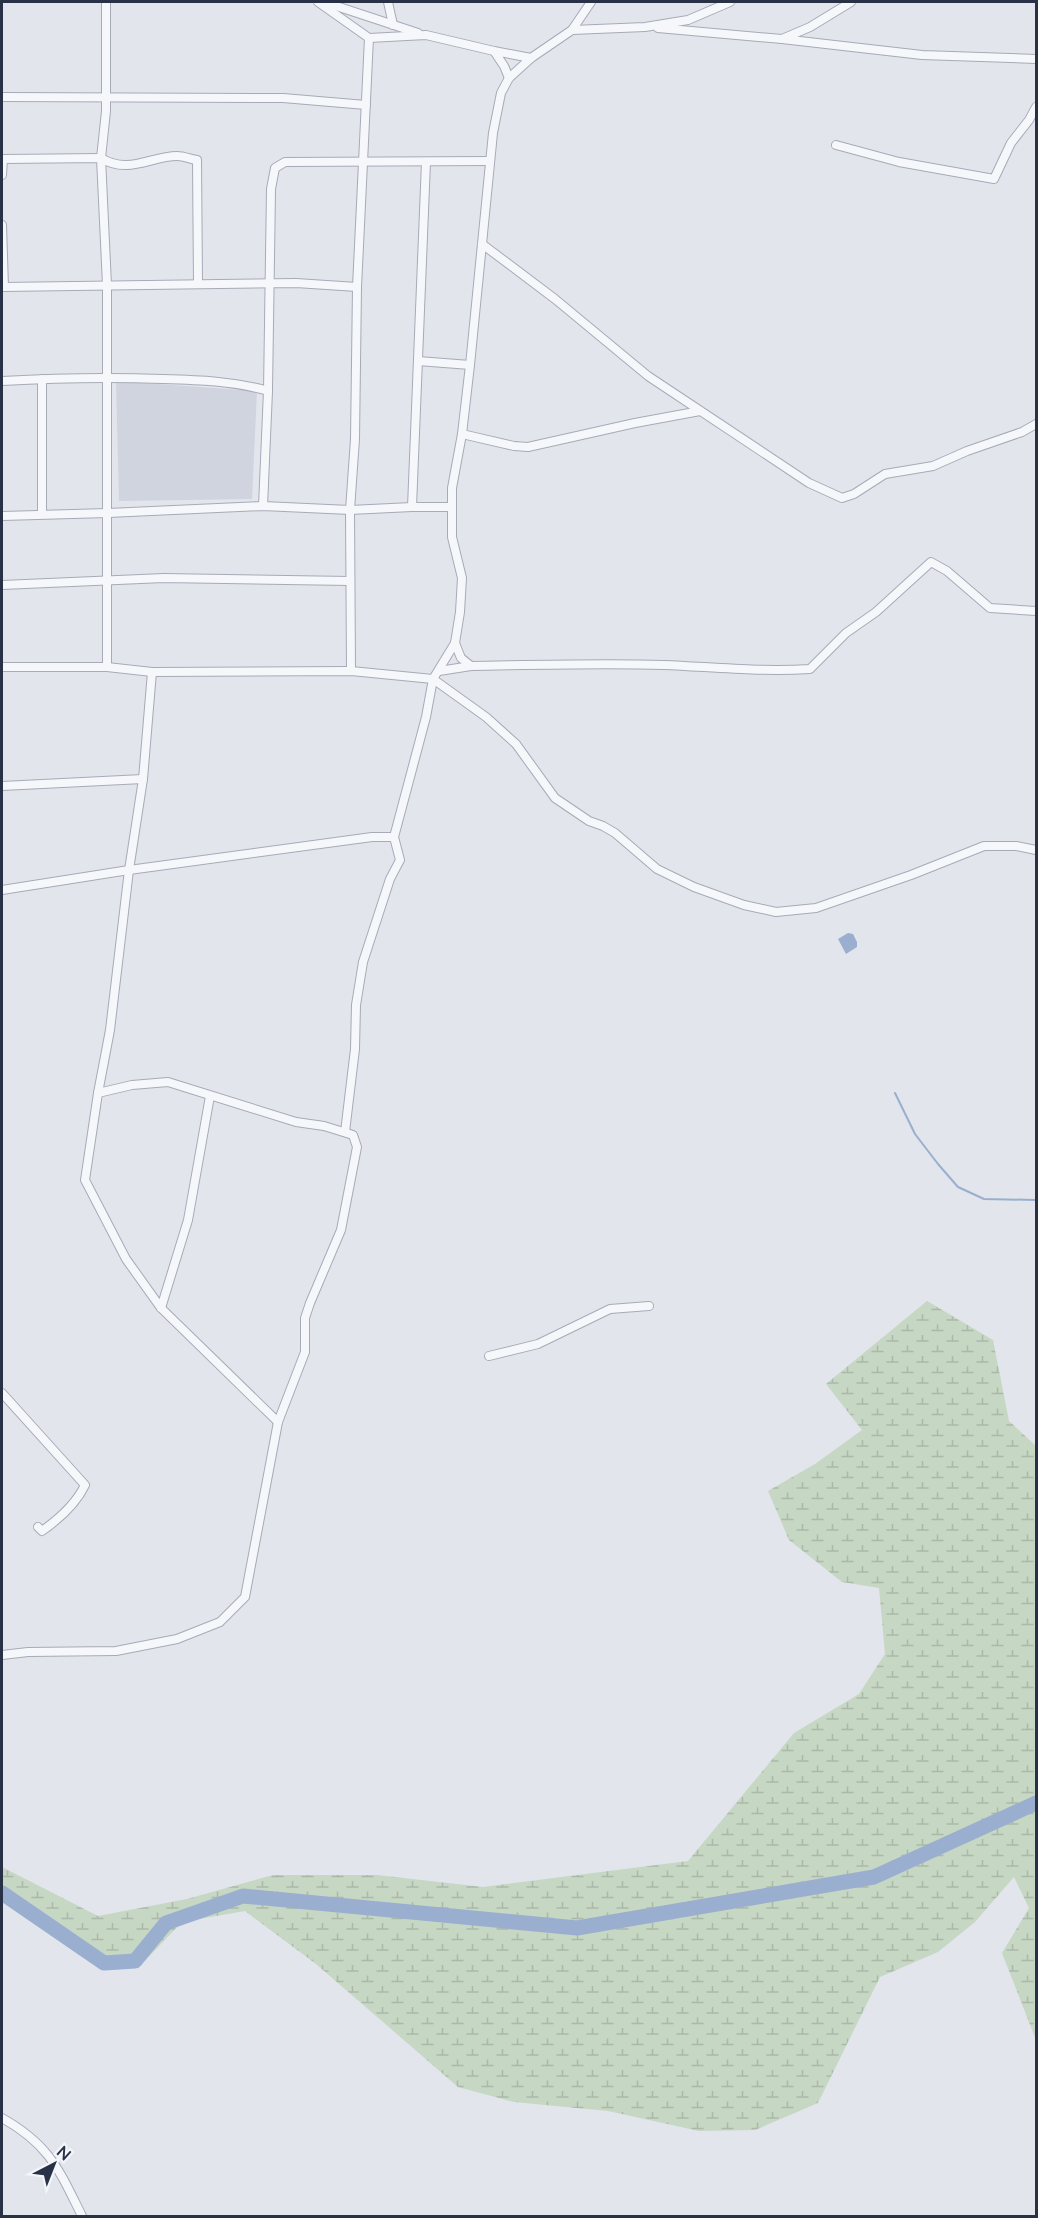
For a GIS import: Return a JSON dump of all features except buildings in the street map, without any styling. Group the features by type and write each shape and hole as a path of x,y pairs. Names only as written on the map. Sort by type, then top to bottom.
{"street":[{"path":"106,2 106,111 101,158 107,285 107,667"},
{"path":"318,2 369,38 426,35"},
{"path":"324,2 426,35 531,58"},
{"path":"388,2 393,25"},
{"path":"345,1132 355,1049 356,1005 363,962 390,879 400,860 394,837 426,717 433,679 455,643 460,612 462,578 452,537 452,488 462,434 490,161 501,93 509,78 531,58 572,30 591,2"},
{"path":"572,30 645,27 688,20 730,2"},
{"path":"782,39 810,27 851,2"},
{"path":"645,27 782,39 922,55 1036,59"},
{"path":"351,671 350,510 356,439 357,287 369,38"},
{"path":"494,51 509,78"},
{"path":"2,97 284,98 366,105"},
{"path":"836,145 899,162 994,179 1011,143 1036,107"},
{"path":"2,175 3,159 101,158 113,166 145,163 178,156 197,160 198,284"},
{"path":"263,506 268,391 271,189 275,168 285,162 490,161"},
{"path":"412,507 426,162"},
{"path":"2,225 3,287 296,283 357,287"},
{"path":"482,244 555,299 648,375 809,483 842,498 854,495 885,474 933,466 1022,432 1036,424"},
{"path":"418,361 470,365"},
{"path":"2,381 106,377 240,383 268,391"},
{"path":"42,379 42,514"},
{"path":"462,434 528,447 700,411"},
{"path":"2,516 263,506 350,510 451,507"},
{"path":"439,671 471,666 602,664 767,671 810,669 846,633 876,612 931,562 947,571 990,608 1036,611"},
{"path":"2,585 107,580 350,581"},
{"path":"455,643 461,658 471,666"},
{"path":"2,667 107,667 152,672 351,671 433,679 486,717 516,744 555,798 589,821 615,833 657,869 673,878 744,905 776,912 816,908 911,875 984,846 1016,846 1036,850"},
{"path":"152,672 143,779 129,870 110,1030 85,1180 126,1259 161,1308 278,1422"},
{"path":"2,786 143,779"},
{"path":"2,890 372,837 394,837"},
{"path":"2,1655 27,1652 116,1651 177,1639 220,1622 245,1597 278,1422 305,1352 305,1318 341,1230 357,1147 353,1135 345,1132 296,1122 168,1082 132,1085 98,1093"},
{"path":"161,1308 188,1220 210,1096"},
{"path":"489,1356 538,1344 610,1309 649,1306"},
{"path":"2,1393 85,1485 80,1496 58,1520 42,1531 38,1527"},
{"path":"2,2118 41,2145 59,2169 82,2217"}],"shaded area":[{"path":"116,381 257,391 252,499 119,501"}],"green space":[{"path":"927,1301 993,1340 1009,1421 1036,1446 1036,2040 1002,1953 1029,1908 1014,1877 975,1922 938,1952 880,1977 818,2103 755,2130 699,2131 608,2111 514,2102 458,2087 316,1964 245,1911 182,1922 138,1968 106,1966 55,1936 2,1898 2,1867 98,1916 187,1899 273,1875 377,1875 483,1887 688,1861 794,1733 859,1694 885,1654 879,1588 842,1582 789,1540 768,1491 815,1464 862,1430 826,1384"}],"water":[{"path":"848,933 853,934 857,947 846,954 838,939"}],"waterway":[{"path":"895,1093 915,1134 958,1187 984,1199 1036,1200"},
{"path":"2,1893 104,1963 135,1961 166,1923 243,1896 577,1928 874,1877 1036,1803"}]}
